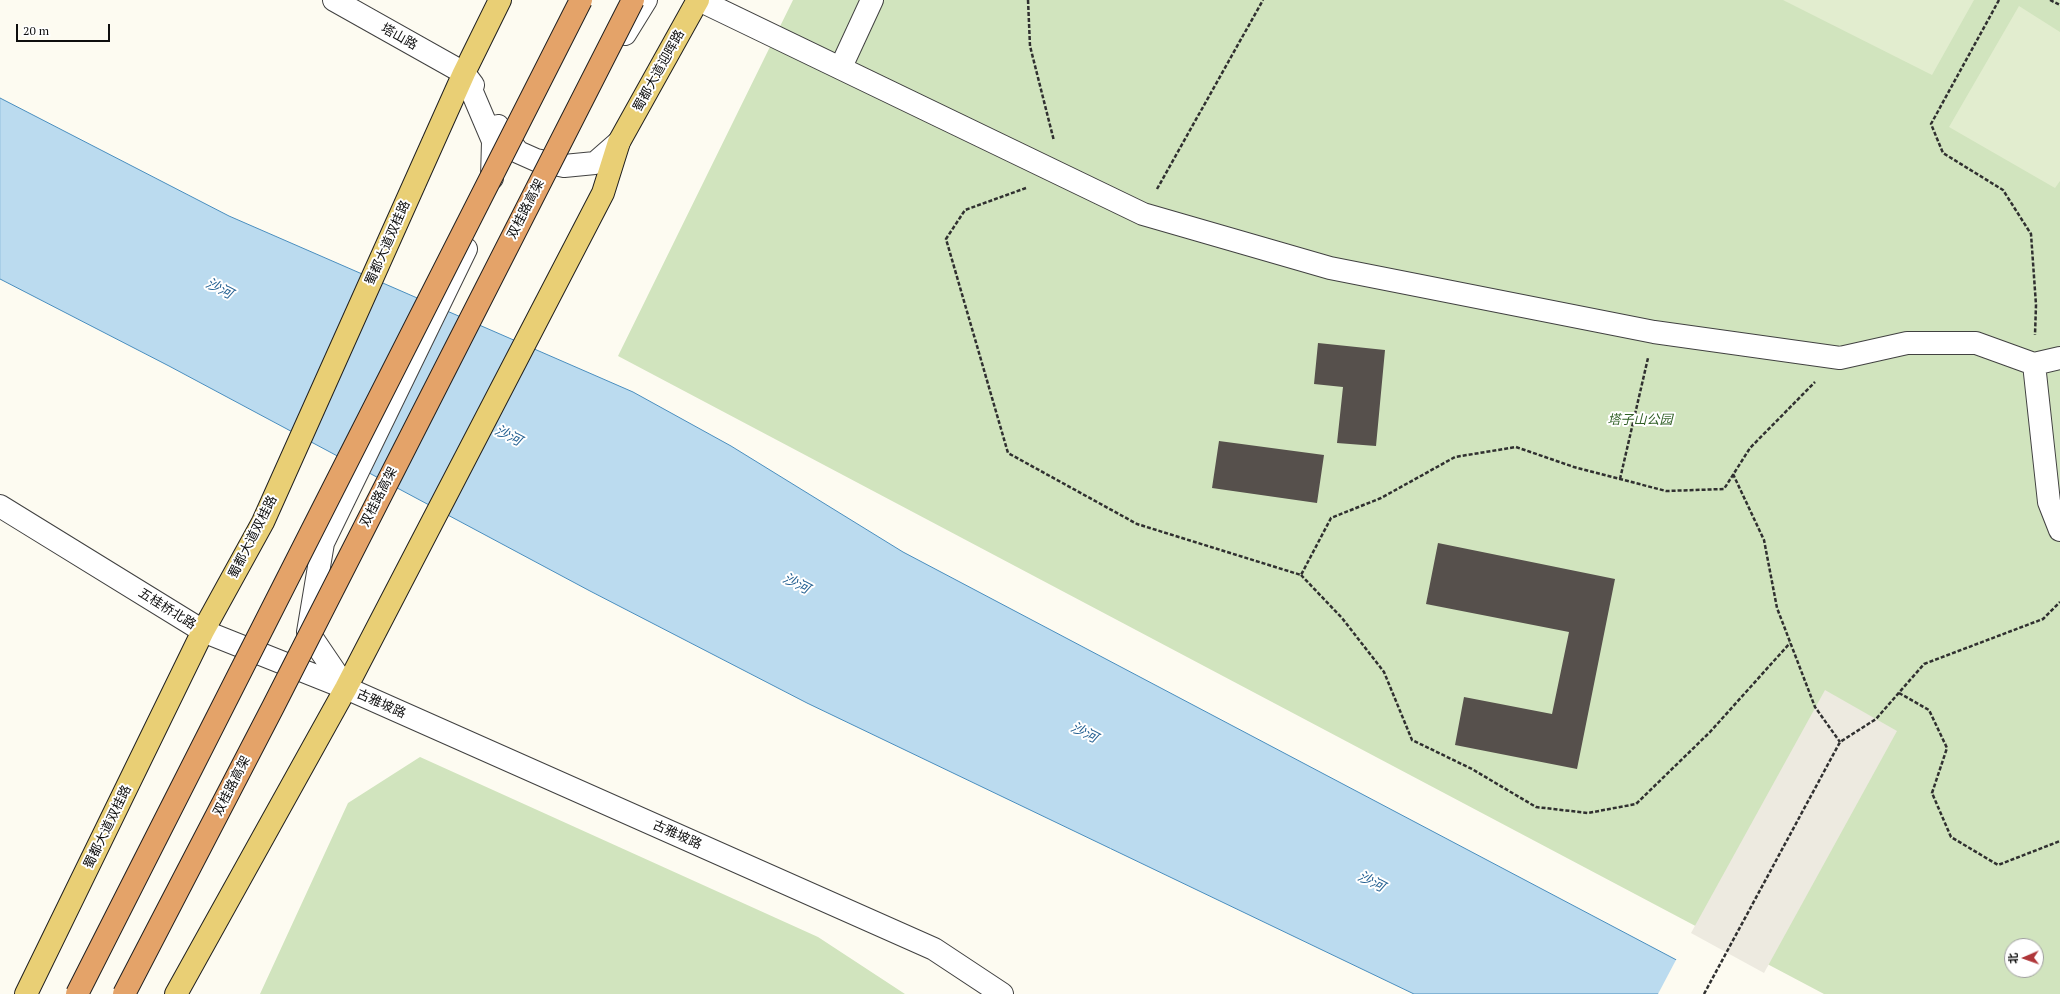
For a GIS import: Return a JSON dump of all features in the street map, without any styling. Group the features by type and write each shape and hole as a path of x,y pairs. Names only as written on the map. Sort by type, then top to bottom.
{"highway":[{"path":"77,994 581,0"},
{"name":"双桂路高架","path":"124,994 280,693 633,0"}],"main road":[{"path":"464,73 500,0"},
{"name":"蜀都大道迎晖路","path":"619,142 699,0"},
{"name":"蜀都大道双桂路","path":"26,994 203,631 263,522 464,73"},
{"path":"176,994 346,688 397,590 603,193 619,142"}],"street":[{"name":"塔山路","path":"334,0 464,73"},
{"path":"573,116 646,0"},
{"path":"699,0 841,67 1143,214 1330,268 1654,332 1840,358 1907,343 1976,342 2034,364 2060,358"},
{"path":"841,67 872,0"},
{"path":"346,688 308,632 323,543 485,211 493,169 493,141 464,73"},
{"path":"464,73 489,110 502,134 518,152 536,160 564,166 595,162 619,142"},
{"path":"2034,364 2049,502 2060,530"},
{"name":"五桂桥北路","path":"0,506 203,631 346,688"},
{"name":"古雅坡路","path":"346,688 934,950 1002,994"}],"path":[{"path":"1028,0 1030,46 1063,175 965,210 946,238 1008,453 1137,524 1301,575 1342,618 1384,672 1412,740 1472,770 1536,807 1588,812 1636,804 1710,732 1790,643"},
{"path":"1143,214 1263,0"},
{"path":"1999,0 1931,124 1942,154 2003,190 2031,234 2036,305 2034,364"},
{"path":"2050,0 2060,5"},
{"path":"1620,479 1654,332"},
{"path":"1301,575 1332,518 1380,498 1455,457 1516,447 1574,467 1666,491 1724,489 1750,448 1840,358"},
{"path":"1733,474 1764,540 1777,608 1815,707 1840,742"},
{"path":"1704,994 1840,742 1876,719 1924,664 2043,619 2060,602"},
{"path":"1898,693 1929,710 1946,748 1932,793 1951,837 1998,865 2060,841"}],"green space":[{"name":"塔子山公园","path":"793,0 2060,0 2060,994 1824,994 618,356"},
{"path":"1783,0 1974,0 1932,75"},
{"path":"2019,6 2060,32 2060,181 2055,188 1949,127"},
{"path":"420,757 818,937 905,994 260,994 348,803"}],"shaded area":[{"path":"1825,690 1897,731 1764,973 1691,933"}],"water":[{"name":"沙河","path":"0,98 229,216 633,392 731,446 903,552 1741,994 1414,994 807,703 590,591 169,366 0,279"}],"pier":[{"path":"1677,958 1742,992 1743,994 1658,994"}],"building":[{"path":"1318,343 1385,350 1376,446 1337,443 1343,387 1314,384"},
{"path":"1219,441 1324,455 1317,503 1212,488"},
{"path":"1438,543 1615,579 1577,769 1455,745 1464,697 1552,714 1569,632 1426,604"}]}
